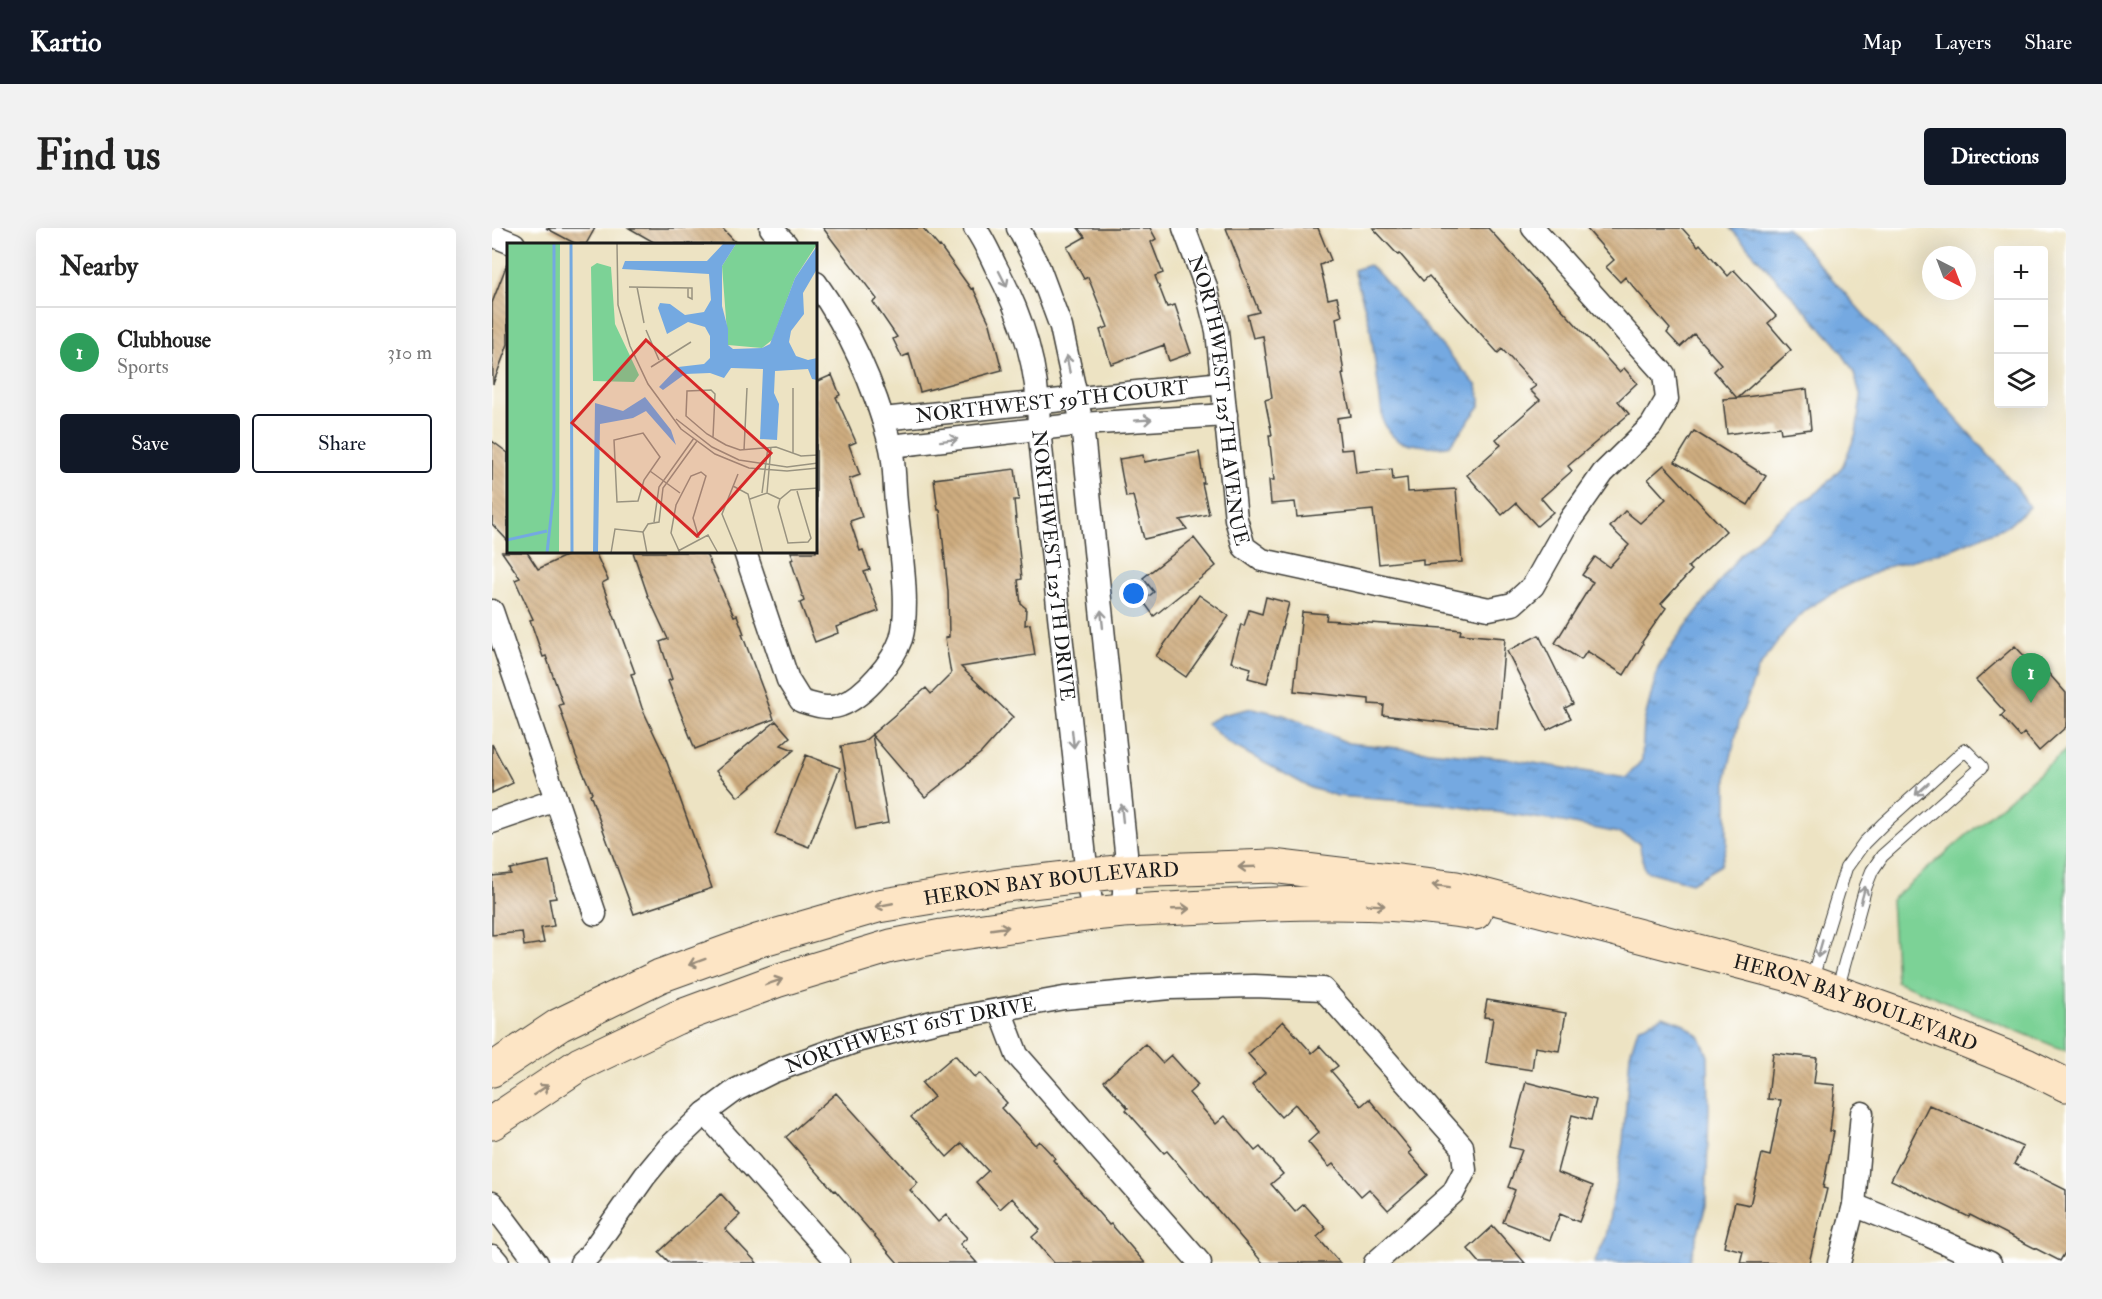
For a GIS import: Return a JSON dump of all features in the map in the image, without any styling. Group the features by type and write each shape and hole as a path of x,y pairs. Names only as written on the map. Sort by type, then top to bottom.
{"street":[{"path":"771,228 785,243"},
{"name":"NORTHWEST 125TH DRIVE","path":"975,228 1008,289 1028,342 1039,402 1039,429 1087,876 1108,913"},
{"path":"1018,228 1039,268 1061,327 1082,424 1126,852 1125,871 1108,913"},
{"name":"NORTHWEST 125TH AVENUE","path":"1184,228 1205,284 1217,331 1236,519 1244,547 1262,560 1489,609 1513,604 1533,586 1570,520 1603,473 1651,426 1667,399 1664,374 1533,228"},
{"path":"492,235 512,243"},
{"path":"745,554 788,680 801,701 821,707 840,705 861,693 887,666 901,638 905,603 891,446 866,372 834,309 818,286"},
{"name":"NORTHWEST 59TH COURT","path":"883,419 1222,383"},
{"name":"NORTHWEST 59TH COURT","path":"891,446 1082,424 1226,415"},
{"path":"492,611 595,914"},
{"path":"492,822 556,800"},
{"name":"HERON BAY BOULEVARD","path":"492,1070 559,1025 660,976 760,940 878,906 1005,885 1125,871 1272,867 1456,888 1786,974 1922,1023 2026,1065 2066,1084"},
{"name":"HERON BAY BOULEVARD","path":"492,1123 580,1064 676,1018 776,981 891,946 1108,913 1331,902 1452,909 1640,937"},
{"name":"NORTHWEST 61ST DRIVE","path":"581,1263 669,1147 705,1113 736,1090 772,1072 860,1040 937,1021 1064,998 1170,988 1254,986 1323,989 1462,1146 1465,1170 1453,1193 1375,1263"},
{"path":"1000,1010 1017,1054 1200,1263"},
{"path":"705,1113 839,1263"},
{"path":"1839,1263 1854,1205 1862,1113"},
{"path":"492,1203 537,1263"},
{"path":"1854,1205 1990,1263"},
{"path":"492,1256 498,1263"}],"lane":[{"path":"1965,750 1982,767 1882,856 1872,871 1824,988 1838,891 1846,868 1864,843 1883,824 1965,750"}],"green space":[{"path":"2066,750 2066,1051 1896,981 1891,900"}],"water":[{"path":"1730,228 1787,228 2016,486 2029,507 2009,525 1952,549 1887,567 1838,590 1808,608 1786,630 1758,669 1739,722 1727,775 1727,844 1721,865 1691,883 1645,871 1639,843 1618,833 1563,822 1441,804 1337,796 1311,788 1228,743 1206,723 1222,715 1252,708 1284,715 1348,743 1509,759 1626,778 1642,760 1644,722 1658,668 1674,642 1739,556 1777,520 1819,491 1842,467 1856,434 1861,397 1853,370 1836,344"},
{"path":"1369,265 1477,386 1480,406 1450,445 1416,445 1403,442 1389,432 1383,421 1370,326 1354,270"},
{"path":"1663,1016 1684,1024 1700,1037 1708,1056 1706,1206 1689,1263 1594,1263 1606,1237 1623,1142 1630,1054 1638,1028"}],"building":[{"path":"546,228 595,228 587,243 574,243"},
{"path":"629,228 722,228 736,243 655,243"},
{"path":"823,228 923,228 940,246 971,289 973,288 990,324 1002,370 920,392 909,354 902,357 893,339 897,337 873,302 877,299"},
{"path":"1078,228 1150,228 1156,239 1151,242 1163,273 1155,276 1167,307 1175,305 1191,353 1169,361 1164,345 1111,364 1100,330 1108,327 1088,277 1084,279 1067,247 1085,237"},
{"path":"1226,228 1318,228 1331,260 1320,265 1328,299 1337,297 1342,316 1336,318 1344,374 1342,374 1351,416 1337,418 1341,450 1353,449 1356,473 1392,469 1393,480 1407,478 1408,492 1456,489 1462,562 1423,565 1423,559 1379,564 1373,510 1297,517 1295,502 1271,504 1269,480 1274,480 1269,435 1272,435 1265,400 1272,398 1263,336 1253,338 1247,315 1259,312"},
{"path":"1373,228 1488,228 1619,372 1624,368 1637,383 1618,401 1629,414 1568,466 1572,471 1541,498 1553,512 1537,526 1516,503 1502,515 1467,475 1501,445 1496,439 1540,400 1530,390 1536,386 1502,349 1498,353 1429,276 1423,281"},
{"path":"1586,228 1682,228 1698,246 1700,244 1728,276 1734,270 1776,316 1768,323 1791,350 1738,398 1807,389 1811,429 1781,433 1780,427 1727,434 1723,399 1737,398 1714,371 1721,364 1694,334 1680,347 1667,333 1670,329 1625,277 1620,282 1606,267 1614,260"},
{"path":"507,264 507,347 493,384 492,303"},
{"path":"832,375 840,395 836,397 856,442 849,445 860,475 849,479 862,517 850,521 860,551 863,550 870,570 864,572 879,611 836,627 838,633 815,642 800,603 804,601 791,560 794,559 792,554 818,554 818,381"},
{"path":"1694,431 1766,476 1748,505 1675,462"},
{"path":"492,441 507,452 507,540 492,524"},
{"path":"1199,452 1204,483 1202,483 1209,514 1180,520 1187,529 1144,539 1133,496 1126,497 1119,459 1143,455 1144,462"},
{"path":"1664,465 1726,531 1688,567 1692,570 1661,604 1666,608 1642,642 1643,644 1624,675 1587,651 1581,660 1555,643 1593,582 1582,575 1595,557 1609,567 1629,545 1610,527 1625,511 1640,523 1666,499 1648,479"},
{"path":"1015,469 1019,500 1014,500 1022,579 1018,580 1021,604 1026,608 1025,625 1030,624 1035,655 961,667 1013,717 981,753 925,797 872,735 888,823 856,829 841,746 863,742 926,688 931,694 951,674 945,638 949,637 948,592 940,510 938,510 934,479"},
{"path":"1194,538 1216,566 1154,616 1143,601 1154,592 1143,578"},
{"path":"502,552 528,554 538,569 570,554 596,554 608,580 602,583 635,673 631,674 642,708 665,757 712,888 634,914 590,794 592,793 576,756 559,705 563,704 546,656 543,657 530,620 533,619 515,580 520,578"},
{"path":"634,554 706,554 734,616 737,615 774,719 695,749 668,681 672,679 660,642 668,639 648,596"},
{"path":"1199,595 1229,616 1186,677 1156,656"},
{"path":"1266,597 1289,603 1267,683 1248,678 1251,668 1231,662 1241,624 1244,626 1249,610 1262,614"},
{"path":"1302,612 1327,614 1326,620 1443,628 1461,630 1460,634 1505,638 1497,729 1383,715 1384,705 1369,704 1369,699 1294,691"},
{"path":"1539,635 1573,704 1565,708 1571,718 1547,730 1507,651"},
{"path":"2015,646 2038,671 2043,667 2066,693 2066,727 2039,751 2024,733 2020,737 2001,716 2005,712 1976,680"},
{"path":"776,721 790,737 781,745 794,750 738,797 716,771"},
{"path":"492,744 513,783 492,793"},
{"path":"806,755 840,768 809,847 775,834"},
{"path":"549,861 556,898 549,899 554,926 541,928 544,943 524,946 522,932 492,935 492,876 511,874 510,869"},
{"path":"1487,1000 1566,1013 1559,1051 1535,1047 1532,1070 1486,1063 1493,1018 1484,1017"},
{"path":"1283,1021 1312,1053 1320,1046 1338,1066 1331,1071 1361,1106 1369,1099 1412,1151 1409,1153 1428,1175 1388,1210 1369,1189 1361,1196 1333,1164 1329,1167 1308,1142 1319,1132 1295,1104 1281,1117 1252,1085 1265,1073 1248,1054"},
{"path":"1145,1044 1162,1063 1171,1055 1198,1085 1189,1093 1216,1124 1225,1116 1255,1151 1260,1147 1283,1174 1271,1184 1295,1212 1304,1204 1326,1229 1317,1237 1340,1263 1263,1263 1167,1151 1164,1153 1104,1081"},
{"path":"1773,1053 1817,1058 1814,1083 1835,1085 1830,1131 1834,1131 1823,1188 1827,1189 1809,1263 1740,1263 1743,1251 1724,1246 1735,1202 1750,1205 1762,1154 1770,1156 1781,1100 1768,1099"},
{"path":"955,1055 975,1078 980,1073 1007,1103 1001,1108 1035,1145 1039,1141 1055,1158 1053,1160 1145,1263 1054,1263 1032,1237 1040,1230 1012,1198 1000,1209 976,1182 988,1171 962,1143 947,1157 911,1117 934,1097 922,1083"},
{"path":"1526,1082 1596,1100 1591,1120 1572,1115 1557,1172 1593,1186 1579,1222 1560,1214 1550,1240 1503,1222 1515,1190 1508,1187 1522,1150 1509,1147"},
{"path":"836,1093 918,1183 910,1190 938,1222 946,1215 967,1238 960,1244 977,1263 898,1263 786,1137"},
{"path":"1929,1105 2023,1147 2014,1164 2066,1190 2066,1251 2060,1261 1970,1215 1969,1217 1891,1180"},
{"path":"721,1194 740,1215 725,1229 757,1263 670,1263 659,1252"},
{"path":"1493,1226 1525,1263 1480,1263 1468,1249"}],"place":[{"name":"Clubhouse","path":"2031,703"}]}
